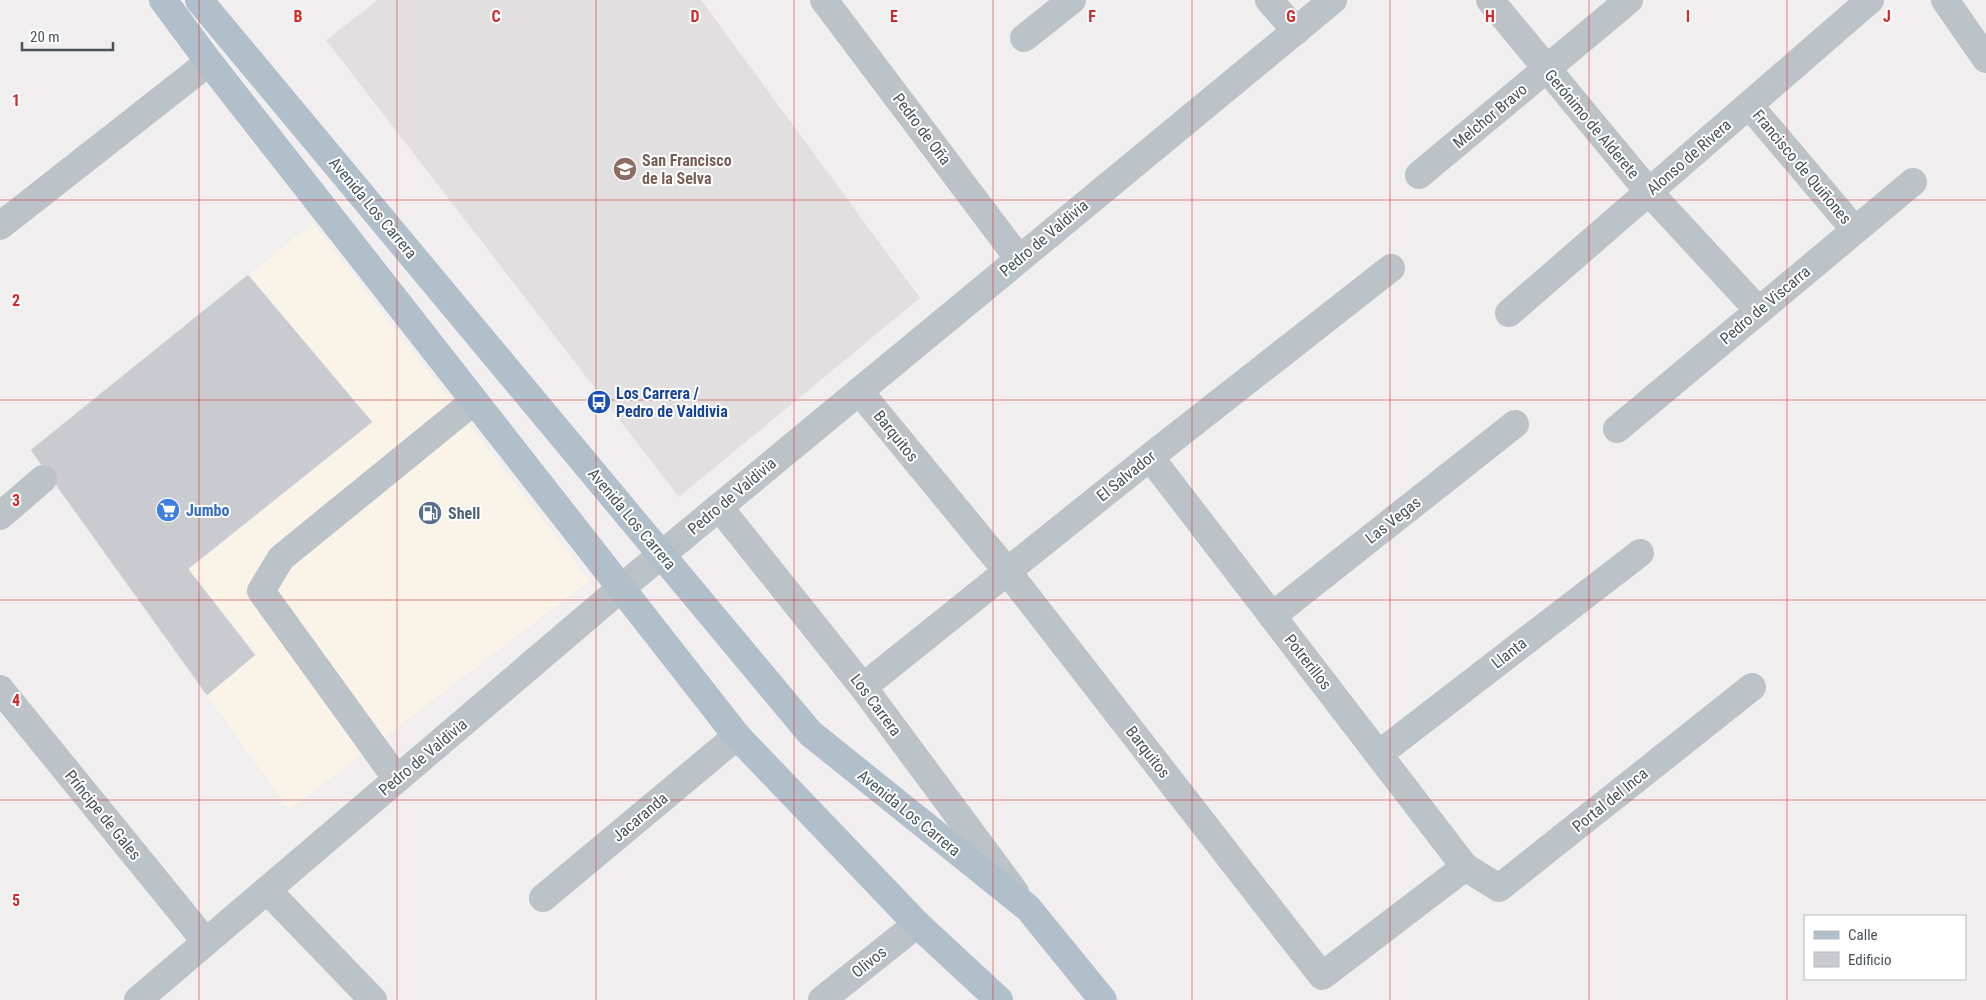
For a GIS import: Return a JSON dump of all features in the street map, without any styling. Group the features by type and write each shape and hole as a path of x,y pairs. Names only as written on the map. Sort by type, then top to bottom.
{"main road":[{"path":"163,0 209,62 474,402 737,736 917,924 999,1000"},
{"name":"Avenida Los Carrera","path":"204,2 810,733 1028,908 1103,1000"}],"street":[{"name":"Pedro de Oña","path":"824,0 1020,259"},
{"path":"1024,38 1072,0"},
{"path":"1270,0 1296,31"},
{"name":"Pedro de Valdivia","path":"138,1000 620,588 1333,0"},
{"name":"Gerónimo de Alderete","path":"1490,0 1649,192 1759,311"},
{"name":"Melchor Bravo","path":"1419,175 1629,0"},
{"name":"Alonso de Rivera","path":"1509,314 1870,0"},
{"path":"1946,0 1986,59"},
{"path":"0,226 209,62"},
{"name":"Francisco de Quiñones","path":"1749,105 1855,230"},
{"name":"Pedro de Viscarra","path":"1617,429 1913,182"},
{"name":"El Salvador","path":"863,687 1150,457 1391,268"},
{"name":"Barquitos","path":"859,391 1007,571 1322,976 1465,867"},
{"path":"397,779 261,591 281,558 474,402"},
{"name":"Las Vegas","path":"1272,616 1514,424"},
{"name":"Potrerillos","path":"1150,457 1465,867"},
{"path":"0,516 43,479"},
{"name":"Los Carrera","path":"719,507 863,687 1028,908"},
{"name":"Llanta","path":"1378,754 1640,553"},
{"name":"Portal del Inca","path":"1465,867 1499,888 1752,687"},
{"name":"Príncipe de Gales","path":"0,689 206,942"},
{"name":"Jacaranda","path":"543,898 737,736"},
{"path":"267,890 373,1000"},
{"name":"Olivos","path":"822,1000 917,924"}],"shaded area":[{"name":"San Francisco de la Selva","path":"378,0 701,0 920,298 679,497 326,40"},
{"path":"313,223 590,580 289,810 31,450"}],"building":[{"name":"Jumbo","path":"248,275 372,422 188,569 255,655 207,695 31,450"}],"place":[{"name":"San Francisco de la Selva","path":"625,169"},
{"name":"Los Carrera / Pedro de Valdivia","path":"599,402"},
{"name":"Jumbo","path":"168,510"},
{"name":"Shell","path":"430,513"}]}
